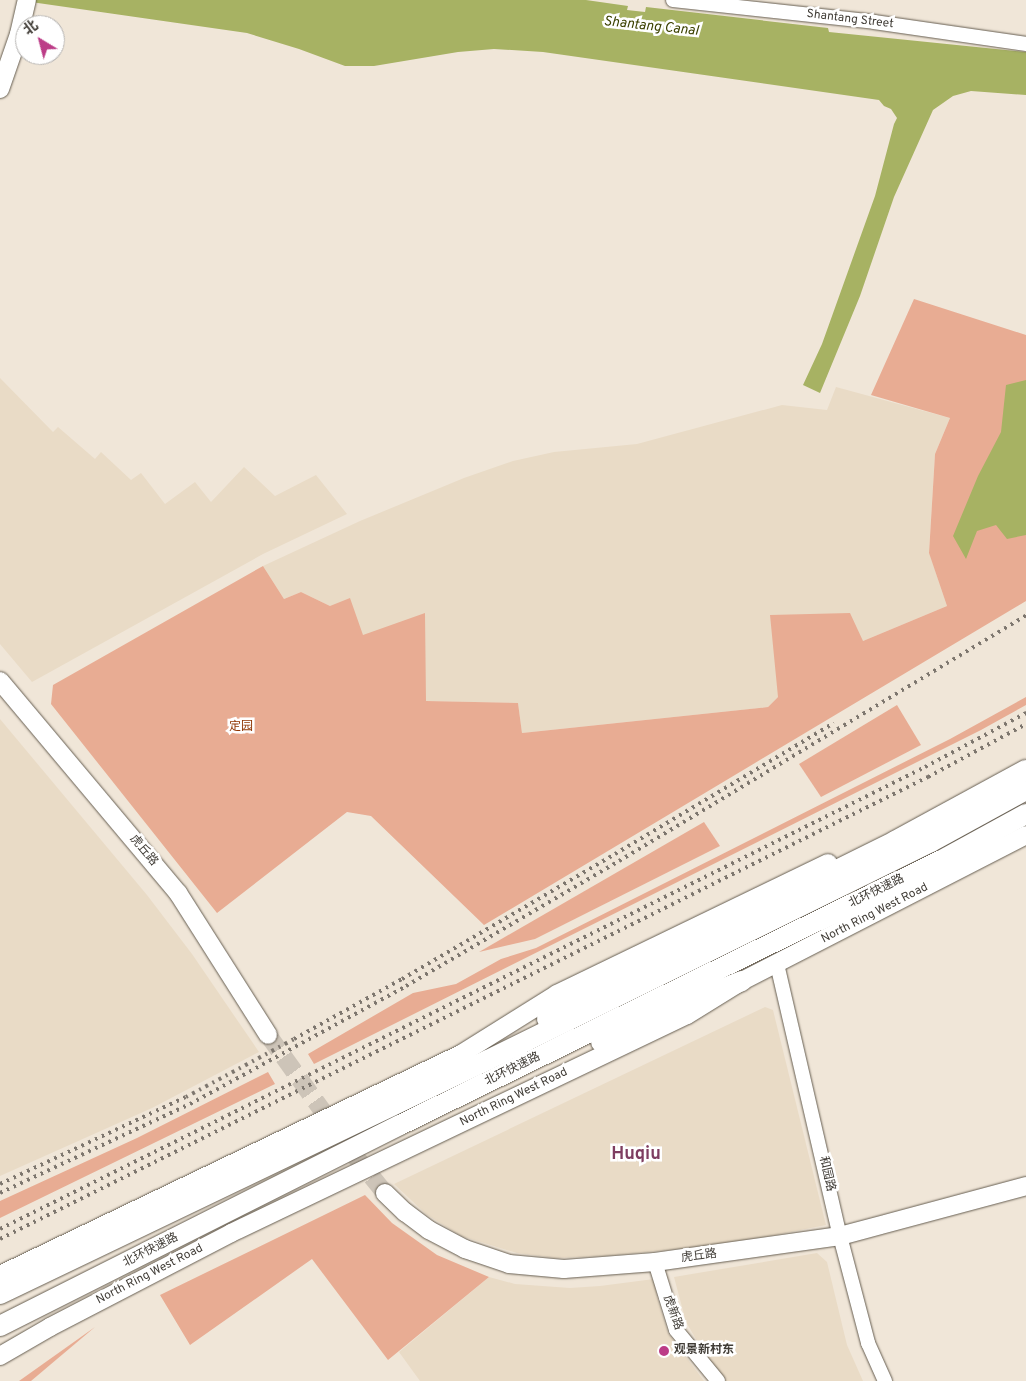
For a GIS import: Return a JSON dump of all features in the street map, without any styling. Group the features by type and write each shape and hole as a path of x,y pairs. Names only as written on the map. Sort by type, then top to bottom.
{"highway":[{"path":"488,1060 580,997 895,841 1026,768"},
{"name":"北环快速路","path":"0,1294 488,1060 931,842 1026,790"},
{"name":"北环快速路","path":"0,1326 400,1125 942,860 1026,814"},
{"path":"400,1125 502,1088 683,1004 742,981"},
{"path":"0,1332 34,1309"}],"main road":[{"path":"0,89 19,34 27,0"},
{"name":"虎丘路","path":"0,681 178,893 268,1035"},
{"path":"0,1275 461,1054 557,994 1026,768"},
{"name":"North Ring West Road","path":"0,1356 50,1326 231,1233 687,1015 742,981 1026,835"},
{"name":"虎丘路","path":"385,1193 406,1212 438,1236 465,1249 502,1262 534,1268 564,1269 655,1262 840,1236 1026,1186"}],"street":[{"name":"Shantang Street","path":"673,0 874,22 1026,44"},
{"name":"和园路","path":"777,964 840,1236 868,1343 885,1381"},
{"name":"虎新路","path":"655,1262 676,1330 718,1381"}],"shaded area":[{"path":"0,378 53,432 58,427 95,459 101,452 131,480 141,473 165,504 195,482 211,502 244,467 275,496 316,475 347,514 263,554 32,682 0,644"},
{"path":"836,387 950,418 935,454 929,552 947,606 863,641 778,697 768,707 522,733 518,703 425,701 363,635 330,606 301,592 284,599 263,566 360,521 464,478 513,461 554,452 637,444 782,405 827,410"},
{"path":"0,719 147,895 192,954 259,1052 152,1108 0,1176"},
{"path":"765,1007 773,1010 826,1225 730,1244 607,1256 555,1258 517,1253 461,1236 426,1214 394,1184"},
{"path":"817,1253 827,1262 847,1345 863,1381 726,1381 703,1351 686,1322 674,1277"},
{"path":"489,1277 515,1284 570,1288 654,1279 657,1297 668,1333 704,1381 420,1381 399,1352"}],"green space":[{"name":"定园","path":"914,299 1026,335 1026,601 484,925 371,816 347,812 217,913 51,704 53,685 263,566 284,599 301,592 330,606 350,598 363,635 425,613 426,701 518,703 522,733 768,707 778,697 770,615 850,613 863,641 947,606 929,553 935,454 950,418 871,395"},
{"path":"1026,697 1026,705 981,730 314,1064 308,1054 413,993 456,984 501,959 536,948 950,739"},
{"path":"897,705 921,745 821,797 799,764"},
{"path":"704,822 720,846 535,939 479,952"},
{"path":"268,1072 275,1084 0,1218 0,1201 137,1138"},
{"path":"365,1195 392,1223 437,1255 489,1277 388,1360 312,1259 190,1345 160,1295"},
{"path":"95,1327 31,1381 19,1381"}],"water":[{"name":"Shantang Canal","path":"17,0 586,0 628,6 627,10 645,12 646,7 828,28 829,32 1026,52 1026,95 971,91 953,96 933,110 894,197 860,296 820,393 803,385 822,344 875,196 897,118 891,109 884,106 879,100 543,52 494,49 458,52 374,66 345,66 247,33"},
{"path":"1026,380 1026,535 1007,539 996,525 977,531 966,559 953,536 978,476 1001,432 1006,385"}],"tunnel":[{"path":"268,1035 355,1156 385,1193"}],"railway":[{"path":"0,1193 190,1104 406,986 619,861 1026,615"},
{"path":"0,1229 925,767 1026,713"},
{"path":"0,1184 186,1097 294,1039 402,979 834,723"},
{"path":"0,1239 928,777 1026,724"}],"place":[{"name":"观景新村东","path":"664,1351"}],"district":[{"name":"Huqiu","path":"636,1155"}]}
